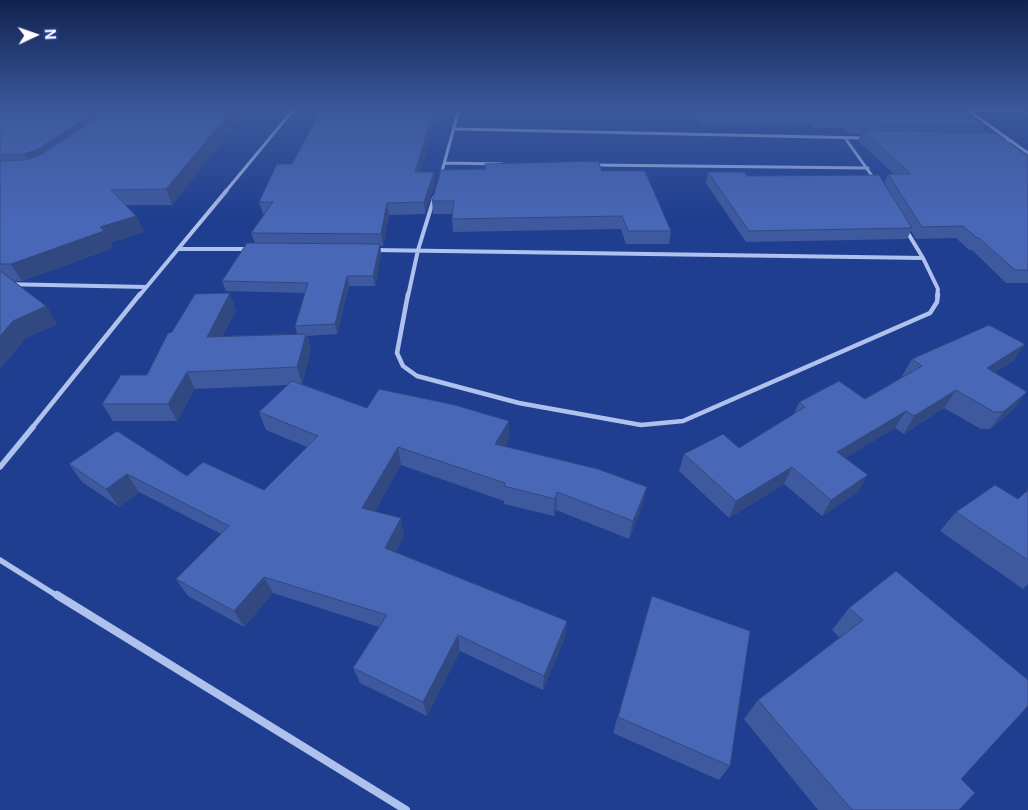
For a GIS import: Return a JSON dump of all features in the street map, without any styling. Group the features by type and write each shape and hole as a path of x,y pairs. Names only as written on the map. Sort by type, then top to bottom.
{"street":[{"path":"0,467 262,147"},
{"path":"440,180 450,147"},
{"path":"851,147 878,184"},
{"path":"445,163 504,164"},
{"path":"592,165 868,168"},
{"path":"437,189 418,250 398,341 397,353 403,366 417,376 519,403 641,425 683,421 930,313 937,302 938,289 923,258 903,226"},
{"path":"179,249 258,249"},
{"path":"368,250 923,258"},
{"path":"0,284 146,287"},
{"path":"0,560 406,810"}],"building":[{"path":"0,147 41,147 24,154 0,155"},
{"path":"53,147 201,147 166,189 111,190 136,216 100,227 104,231 11,264 0,264 0,161 25,160 40,155"},
{"path":"301,147 423,147 415,172 434,172 424,202 387,203 381,234 251,233 273,202 259,202 277,164 292,164"},
{"path":"881,147 1015,147 1028,156 1028,270 1015,270 963,226 922,227 888,174 911,174"},
{"path":"598,161 602,171 645,171 671,231 628,231 622,216 452,219 454,201 432,201 441,170 486,169 485,164"},
{"path":"708,172 744,172 747,176 879,175 912,228 749,231"},
{"path":"247,243 380,244 373,276 347,276 335,324 295,326 308,283 222,281"},
{"path":"0,271 46,306 13,321 0,336"},
{"path":"230,293 207,337 306,334 297,367 187,372 168,404 102,404 121,375 147,375 168,333 172,332 195,294"},
{"path":"989,325 1025,344 987,368 1027,392 1003,412 994,412 956,390 914,416 906,411 837,452 868,475 831,500 792,467 736,501 684,454 723,434 739,448 805,407 799,402 839,381 865,399 922,366 912,359"},
{"path":"292,381 367,408 379,389 455,405 509,421 495,444 598,469 647,487 633,521 557,492 555,499 504,486 505,483 398,447 362,508 401,518 385,548 567,621 544,676 458,635 423,702 353,668 387,615 264,577 234,611 176,579 229,526 127,474 106,489 69,464 117,431 187,476 203,462 264,490 318,436 259,412"},
{"path":"995,485 1018,499 1028,490 1028,560 956,512"},
{"path":"896,571 1028,680 1028,706 961,779 975,793 959,810 852,810 758,700 863,620 849,608"},
{"path":"652,596 750,631 730,766 618,717"}]}
